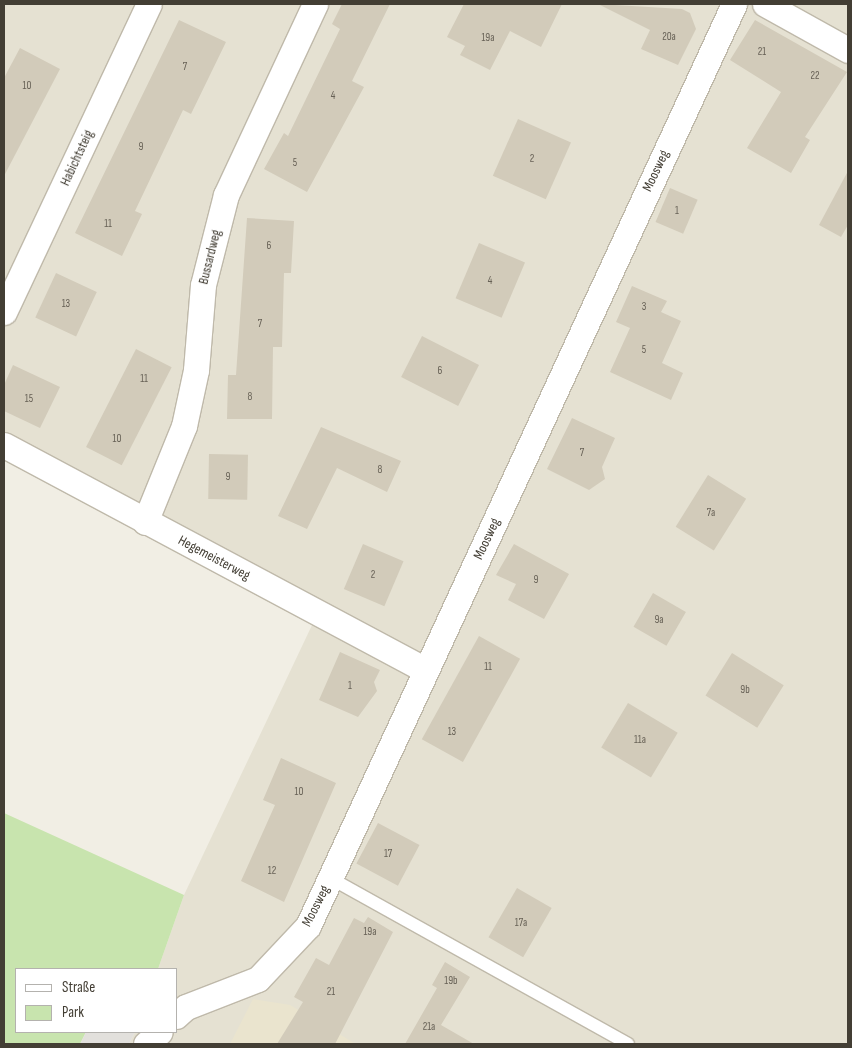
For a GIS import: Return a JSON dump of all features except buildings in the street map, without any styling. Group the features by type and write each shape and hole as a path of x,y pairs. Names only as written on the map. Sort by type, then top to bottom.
{"street":[{"name":"Habichtsteig","path":"4,312 149,4"},
{"name":"Bussardweg","path":"145,522 184,426 196,370 202,285 226,195 315,4"},
{"name":"Moosweg","path":"181,1012 258,979 308,926 734,4"},
{"path":"765,4 848,50"},
{"name":"Hegemeisterweg","path":"4,445 145,522 426,670"},
{"path":"146,1044 159,1033"}],"lane":[{"path":"330,878 628,1044"}],"shaded area":[{"path":"4,4 848,4 848,1044 129,1044 134,1033 178,1033 178,968 158,968 184,895 313,623 4,434"},
{"path":"253,999 290,1005 356,1044 230,1044"},
{"path":"86,1033 134,1033 129,1044 80,1044"}],"green space":[{"path":"4,813 184,895 158,968 15,968 15,1033 86,1033 80,1044 4,1044"}]}
